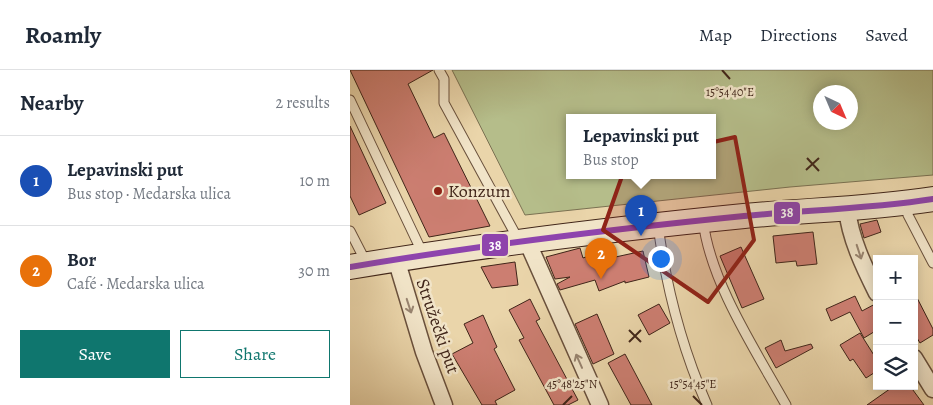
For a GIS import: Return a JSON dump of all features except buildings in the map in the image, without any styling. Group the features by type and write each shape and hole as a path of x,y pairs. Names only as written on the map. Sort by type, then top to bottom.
{"street":[{"path":"358,265 523,241 702,220 806,210 905,204 933,200"},
{"path":"847,209 848,220 863,266 873,285"},
{"path":"523,241 600,405"},
{"name":"Stružečki put","path":"396,259 424,352 444,405"},
{"path":"918,365 933,389"}],"lane":[{"path":"440,70 444,79 444,103 523,241"},
{"path":"350,100 423,255"},
{"path":"905,204 908,215 933,263"},
{"path":"702,220 710,258 747,337 786,405"},
{"path":"658,225 667,281 692,370 707,405"},
{"path":"350,231 358,265"}],"highlighted area":[{"path":"735,137 754,240 708,302 603,230 627,162"}],"green space":[{"path":"452,70 933,70 933,175 790,187 525,215"}],"transit line":[{"name":"38","path":"350,267 596,232 744,216 862,207 933,199"}],"place":[{"name":"Konzum","path":"438,191"},
{"name":"Lepavinski put","path":"641,236"},
{"name":"Bor","path":"601,279"}]}
